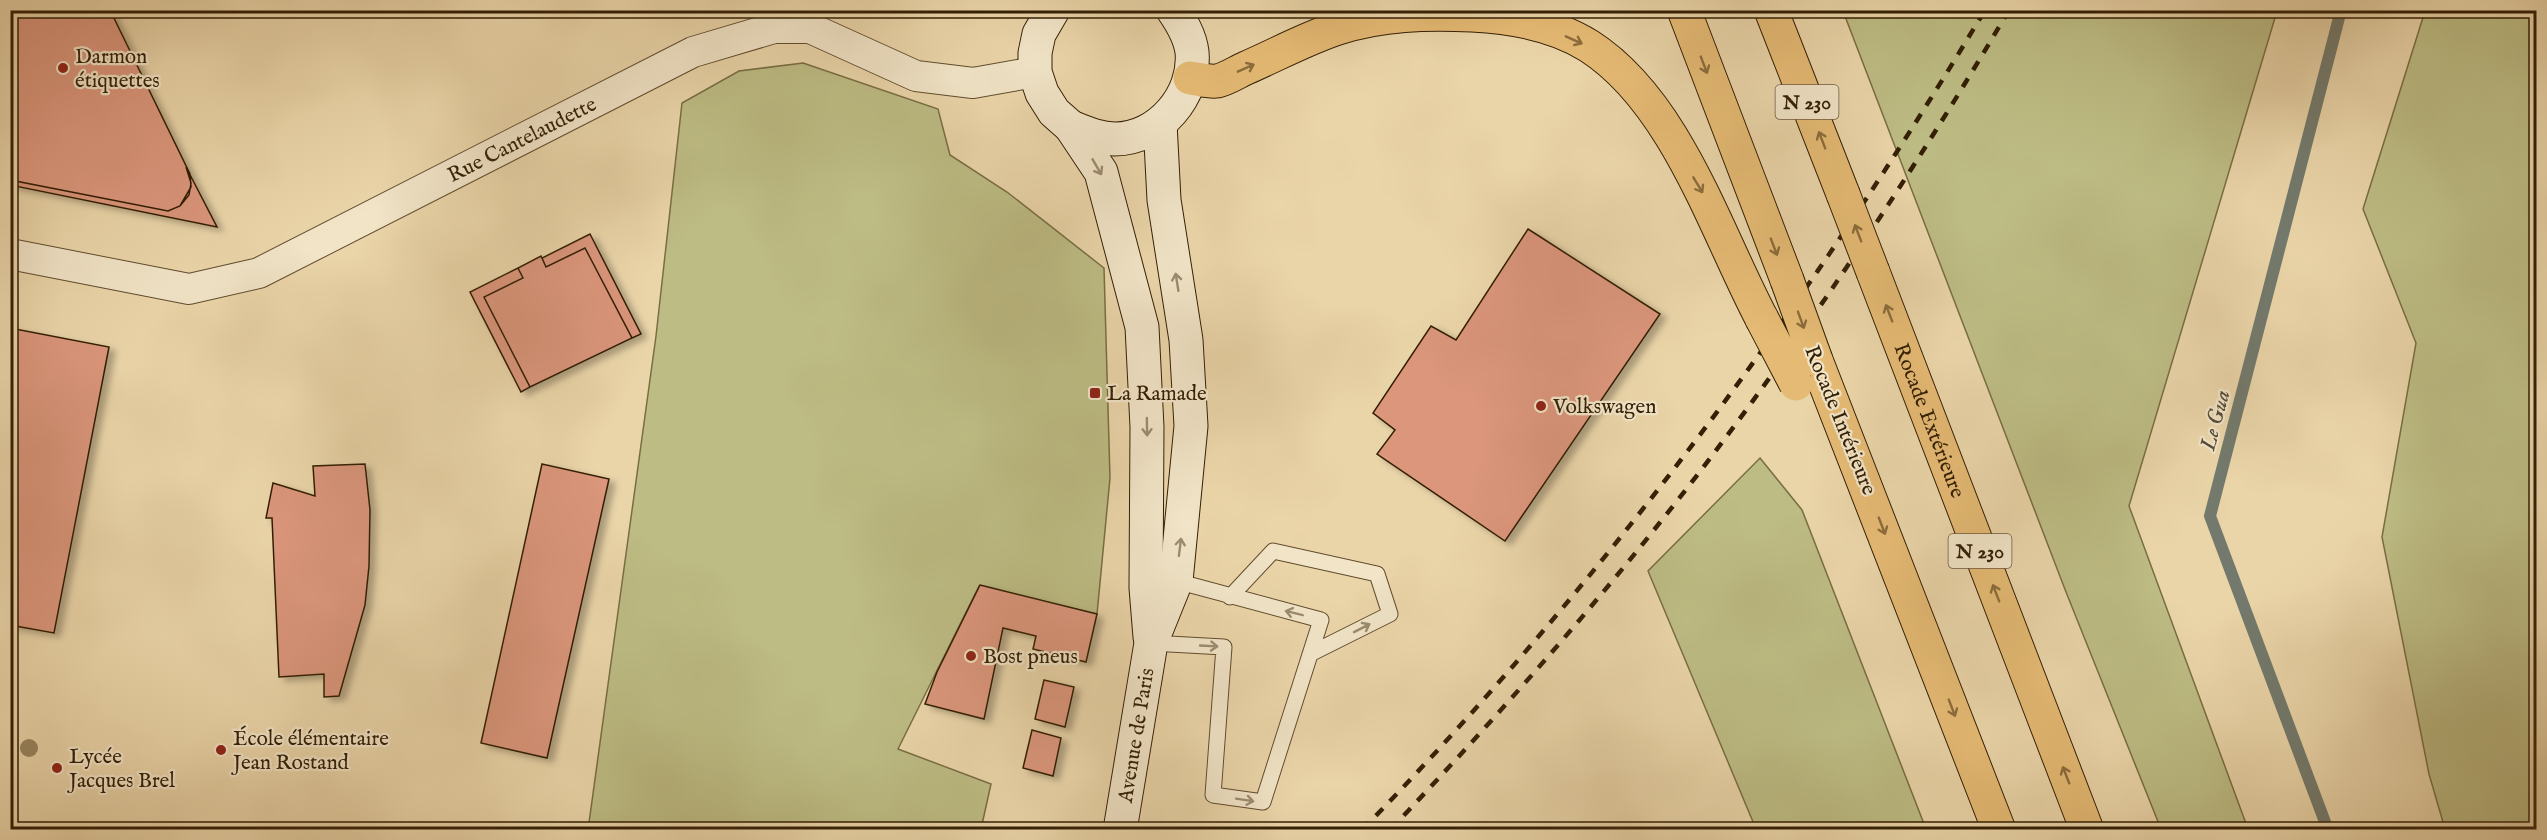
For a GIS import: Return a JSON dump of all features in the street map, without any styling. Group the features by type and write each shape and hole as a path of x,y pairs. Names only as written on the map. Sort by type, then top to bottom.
{"highway":[{"name":"Rocade Intérieure","path":"1684,10 1787,280 1806,372 1838,413 1999,830"},
{"name":"Rocade Extérieure","path":"1771,10 2087,830"},
{"path":"1190,78 1217,81 1337,28 1393,15 1441,13 1507,16 1547,28 1589,46 1627,78 1652,109 1704,194 1738,274 1762,320 1806,372"}],"main road":[{"path":"1071,127 1093,136 1117,139 1139,134 1160,123 1179,104 1190,78 1192,52 1185,28 1173,10"},
{"path":"1048,13 1039,34 1035,53 1035,72 1042,93 1054,112 1071,127 1101,172 1142,327 1147,426 1146,588 1151,643"},
{"path":"1151,643 1176,581 1185,500 1191,398 1186,340 1164,200 1160,123"},
{"name":"Avenue de Paris","path":"1120,830 1151,643"}],"street":[{"name":"Rue Cantelaudette","path":"10,254 189,289 259,273 693,52 774,28 810,28 916,76 973,83 1035,72"}],"lane":[{"path":"1230,597 1273,551 1377,574 1390,614 1310,654"},
{"path":"1151,643 1224,647 1213,795 1263,802 1321,620 1176,581"}],"shaded area":[{"path":"1843,11 2277,11 2129,506 2248,829 2161,829 2066,592"},
{"path":"2425,11 2536,11 2536,829 2445,829 2429,774 2382,537 2416,343 2363,209"},
{"path":"803,63 938,109 950,155 1007,192 1104,268 1110,478 1097,614 979,586 898,749 991,784 981,829 588,830 656,336 682,103 739,71"},
{"path":"1760,458 1802,510 1926,829 1756,829 1648,571"}],"building":[{"path":"10,10 110,10 190,174 191,187 180,206 168,211 10,180"},
{"path":"186,167 217,227 10,185 10,180 168,211 180,206 189,195 191,183"},
{"path":"1528,229 1660,314 1505,541 1377,454 1395,430 1373,413 1431,326 1456,340"},
{"path":"590,234 641,334 632,338 585,248 546,267 542,258"},
{"path":"585,248 632,338 530,387 484,297 523,278 518,268 541,256 546,267"},
{"path":"518,268 523,278 484,297 530,387 521,392 470,292"},
{"path":"10,328 109,347 54,633 10,625"},
{"path":"365,464 370,510 369,566 365,605 339,696 324,697 324,674 279,677 272,518 266,518 273,483 315,496 313,466"},
{"path":"542,464 609,479 547,758 481,743"},
{"name":"Bost pneus","path":"980,585 1097,614 1086,662 1033,649 1036,636 1003,628 984,719 925,704 937,672"},
{"path":"1044,680 1074,687 1065,727 1035,719"},
{"path":"1032,730 1061,738 1053,776 1023,768"}],"waterway":[{"name":"Le Gua","path":"2328,830 2210,516 2341,10"}],"railway":[{"path":"1362,830 1451,736 1536,639 1698,438 1774,334 1847,228 1985,10"},
{"path":"1390,830 1536,671 1629,561 1717,449 1858,251 1950,108 2009,10"}],"place":[{"name":"Darmon étiquettes","path":"63,68"},
{"name":"La Ramade","path":"1095,393"},
{"name":"Volkswagen","path":"1541,406"},
{"name":"Bost pneus","path":"971,656"},
{"name":"École élémentaire Jean Rostand","path":"221,750"},
{"name":"Lycée Jacques Brel","path":"57,768"}]}
